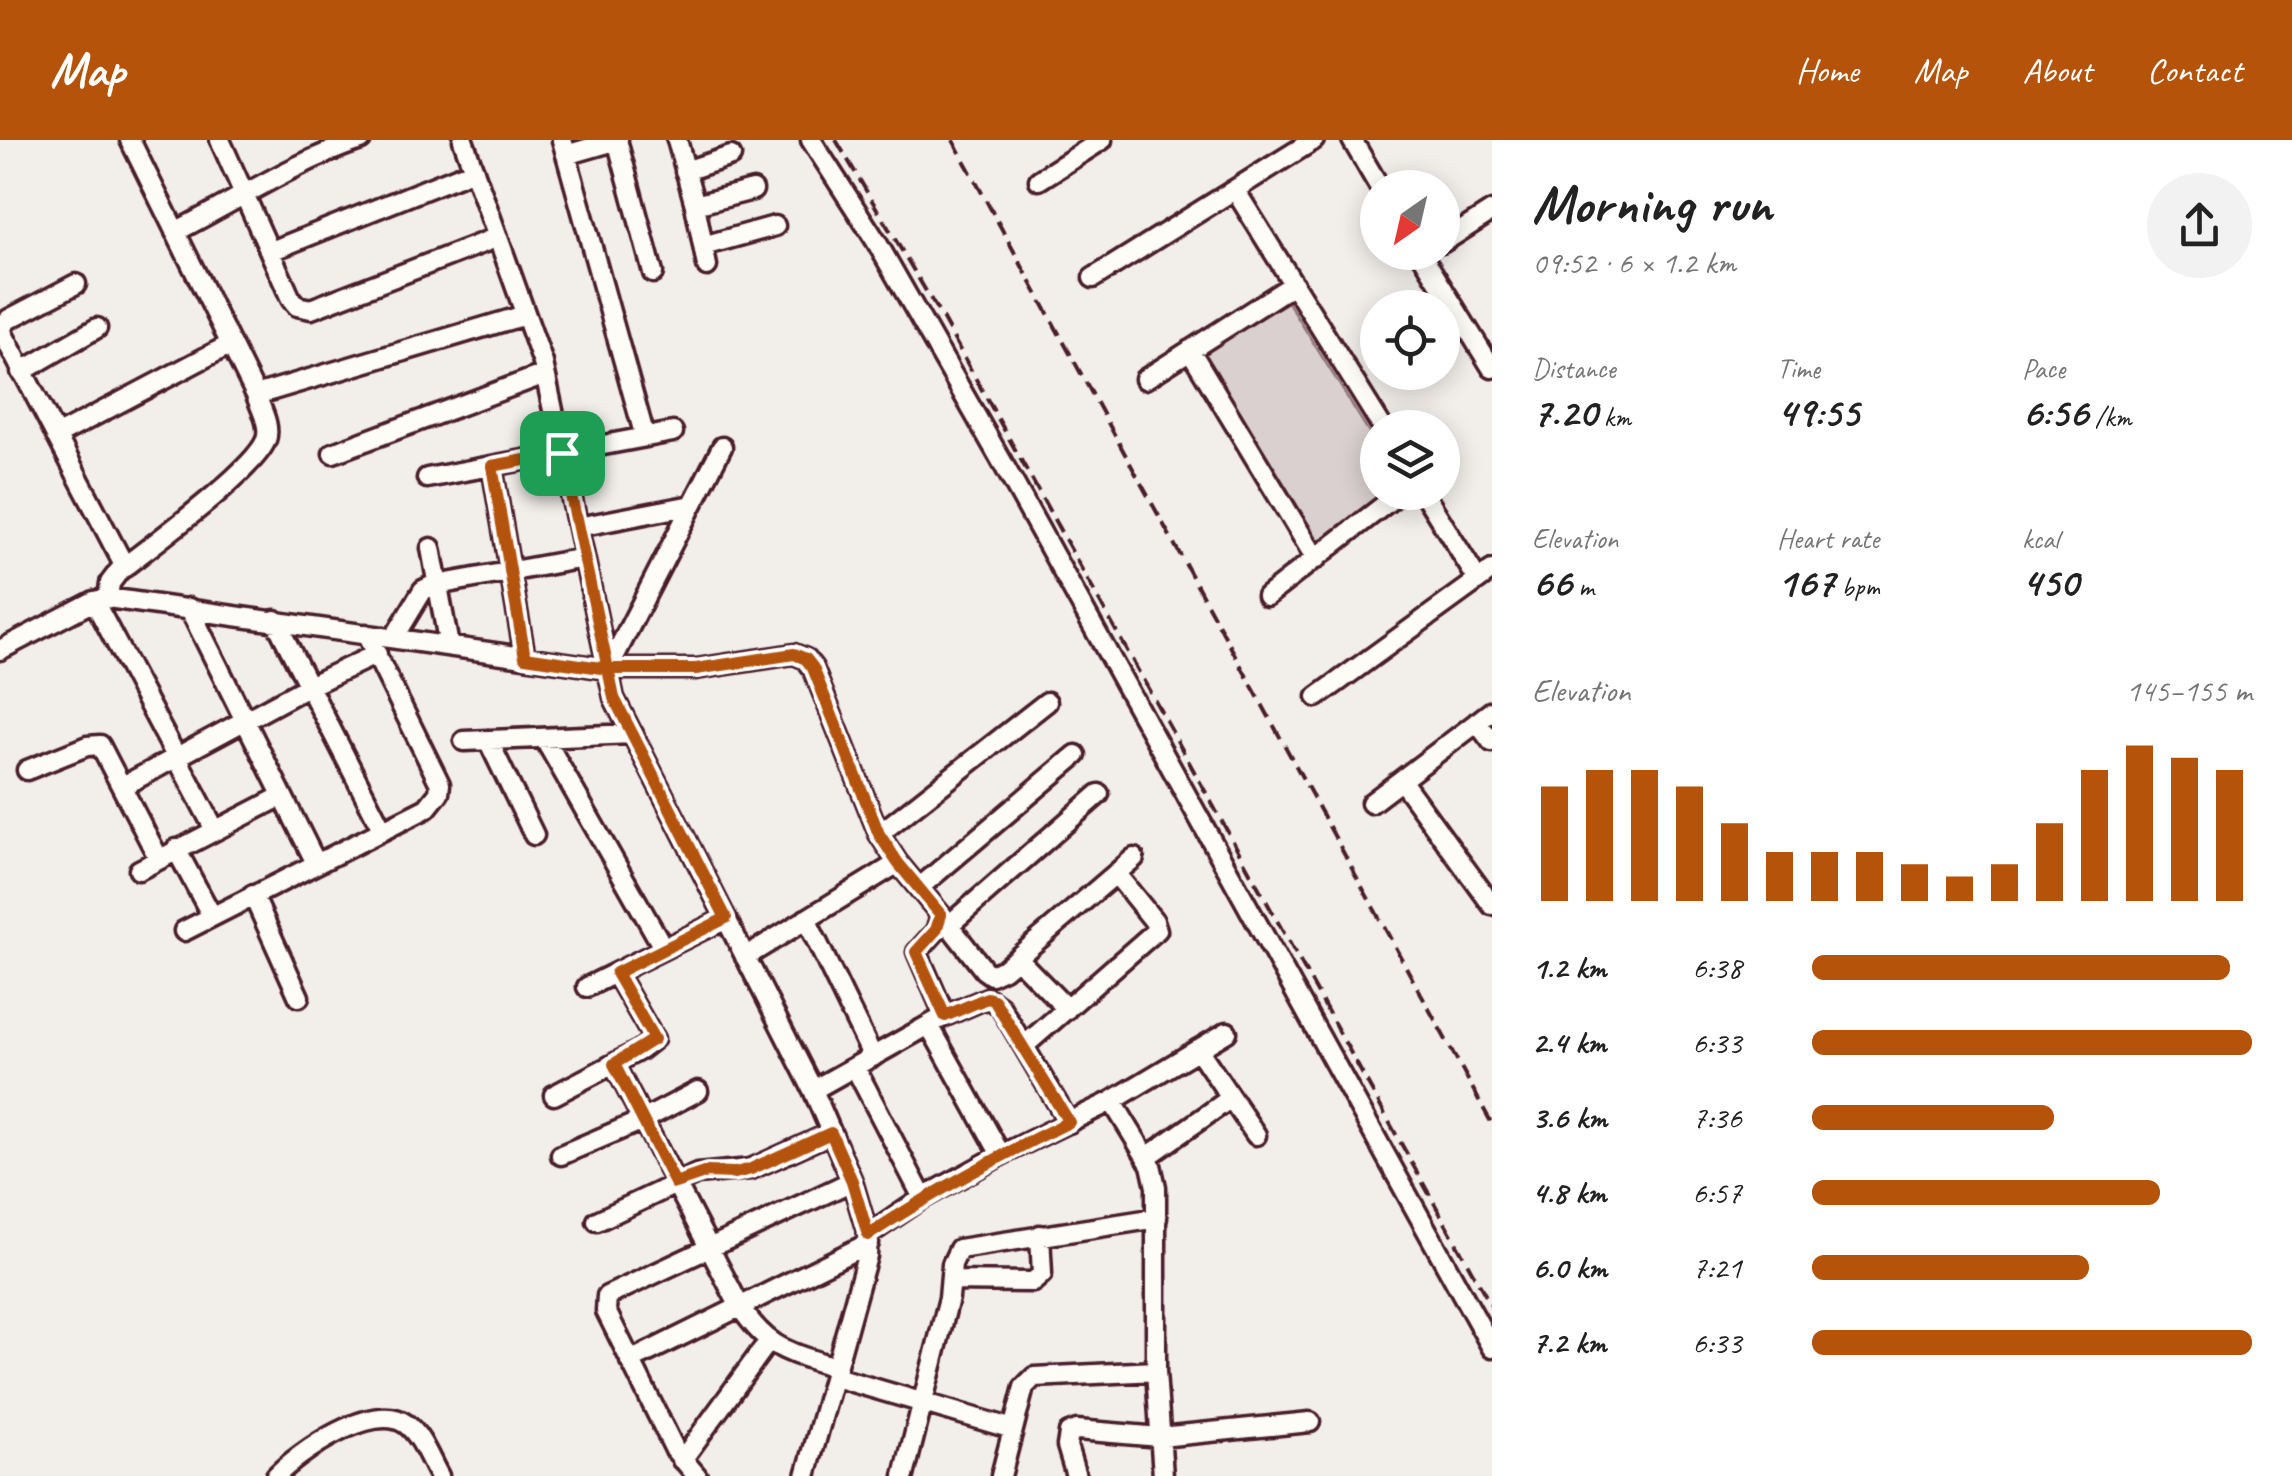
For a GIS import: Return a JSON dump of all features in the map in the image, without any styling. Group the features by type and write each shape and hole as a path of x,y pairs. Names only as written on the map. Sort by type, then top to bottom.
{"street":[{"path":"101,600 125,566 238,474 262,448 268,431 256,395 130,140"},
{"path":"220,140 297,306 311,308 498,237"},
{"path":"300,140 308,160"},
{"path":"175,232 308,160 361,140"},
{"path":"463,140 545,374 614,698 813,1090 852,1181 868,1239 806,1476"},
{"path":"645,437 564,148 618,140 653,273"},
{"path":"677,140 706,266"},
{"path":"811,140 876,241 992,443 1492,1348"},
{"path":"1039,180 1079,146 1102,140"},
{"path":"1093,278 1314,140"},
{"path":"1352,140 1370,170"},
{"path":"686,171 731,156"},
{"path":"271,252 474,170"},
{"path":"695,205 753,190"},
{"path":"1235,190 1372,410"},
{"path":"1460,231 1492,211"},
{"path":"703,246 775,226"},
{"path":"1433,270 1492,368"},
{"path":"76,284 3,324 5,341 125,566"},
{"path":"1145,378 1294,284"},
{"path":"256,395 525,314"},
{"path":"21,372 96,328"},
{"path":"56,436 229,345"},
{"path":"1190,350 1316,559"},
{"path":"333,453 545,374"},
{"path":"427,478 673,432"},
{"path":"608,669 722,447"},
{"path":"492,466 525,657"},
{"path":"578,528 692,505"},
{"path":"1267,596 1377,510"},
{"path":"1317,697 1485,575 1436,510"},
{"path":"431,548 449,646"},
{"path":"394,638 423,590 584,558"},
{"path":"101,600 215,830"},
{"path":"0,650 101,600 189,608 608,669 696,669 794,654 806,659 813,668 879,834 898,863 991,976 1134,858"},
{"path":"189,608 316,864"},
{"path":"275,620 382,829"},
{"path":"184,930 427,808 439,793 440,784 366,634"},
{"path":"123,786 377,654"},
{"path":"879,834 1047,702"},
{"path":"1370,803 1484,716 1492,742"},
{"path":"464,741 632,734"},
{"path":"544,738 664,949"},
{"path":"488,740 534,835"},
{"path":"27,770 95,744 105,750 123,786 212,916"},
{"path":"920,887 1076,755"},
{"path":"1400,780 1492,905"},
{"path":"1001,1155 937,1020 916,952 945,920 1099,794"},
{"path":"138,870 282,796"},
{"path":"745,956 898,863"},
{"path":"1024,1046 1157,930 1116,874"},
{"path":"253,895 299,998"},
{"path":"588,987 726,918"},
{"path":"806,919 873,1056"},
{"path":"1017,958 1067,1010"},
{"path":"554,1096 654,1039 616,973"},
{"path":"813,1090 937,1020 987,998 1000,1006 1069,1122"},
{"path":"630,1361 868,1239 924,1198 1112,1101 1227,1032"},
{"path":"1198,1049 1256,1135"},
{"path":"614,1064 740,1307 758,1333 768,1342 836,1373 923,1404 1014,1429"},
{"path":"855,1066 924,1198"},
{"path":"561,1155 698,1091"},
{"path":"1146,1157 1231,1098"},
{"path":"1112,1101 1146,1157 1156,1187 1156,1371 1163,1476"},
{"path":"597,1221 675,1183 707,1172 751,1169 831,1133"},
{"path":"697,1476 682,1460 630,1361 606,1312 607,1296 852,1181"},
{"path":"904,1476 952,1264 959,1249 1157,1218"},
{"path":"951,1280 1033,1282 1042,1274 1040,1235"},
{"path":"682,1460 768,1342"},
{"path":"1001,1476 1024,1387 1034,1377 1156,1371"},
{"path":"276,1476 298,1455 325,1438 387,1417 408,1424 439,1476"},
{"path":"1076,1476 1067,1446 1069,1433 1077,1430 1160,1436 1310,1422"}],"shaded area":[{"path":"1288,302 1360,418 1362,510 1319,541 1204,353"}],"railway":[{"path":"836,140 942,318 1492,1307"},
{"path":"953,140 1492,1124"}],"route":[{"path":"562,453 492,466 525,657 608,669 696,669 794,654 806,659 879,834 941,915 936,930 916,952 945,1016 987,998 994,1000 1069,1122 924,1198 868,1235 852,1181 831,1133 751,1169 707,1172 675,1183 614,1064 654,1039 616,973 726,918 614,698 608,669 562,453"}]}
